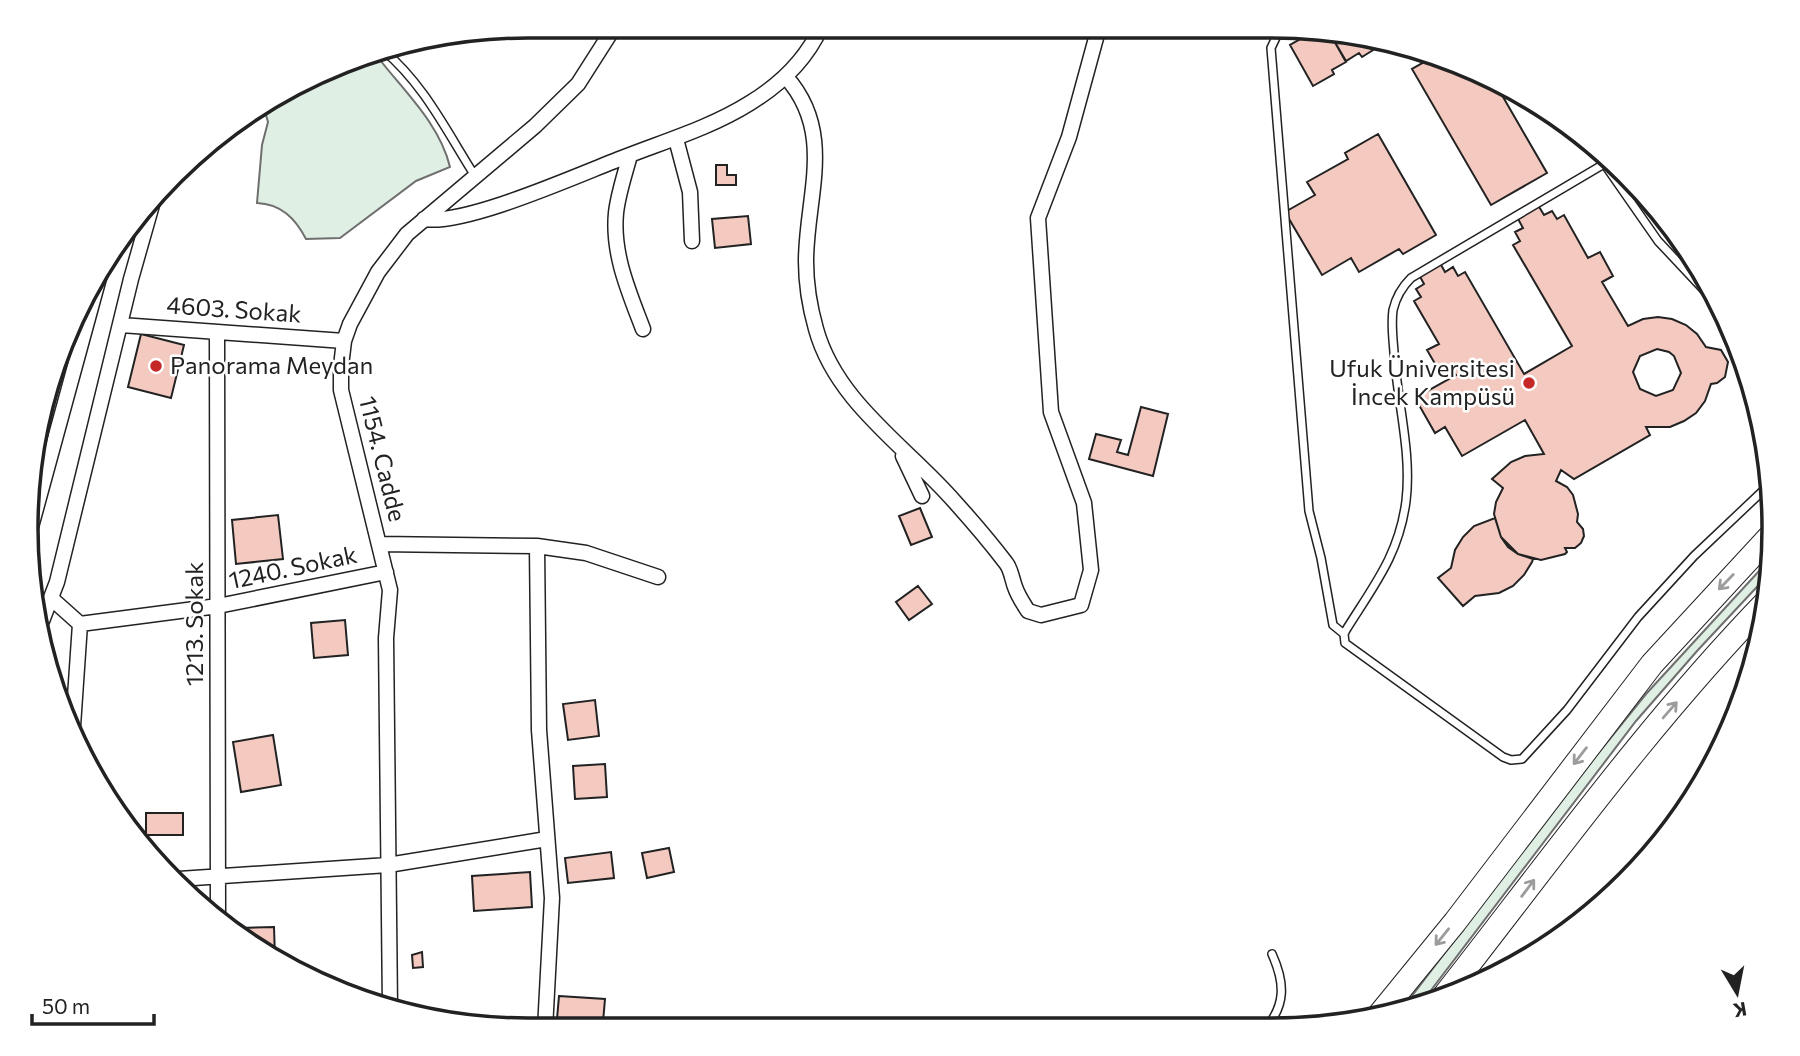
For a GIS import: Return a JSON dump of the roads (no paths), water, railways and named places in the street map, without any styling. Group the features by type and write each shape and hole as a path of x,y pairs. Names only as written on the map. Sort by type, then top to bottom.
{"main road":[{"path":"1389,1003 1455,922 1652,664 1761,546"},
{"path":"1455,981 1601,793 1753,615"}],"street":[{"name":"1154. Cadde","path":"390,998 386,638 390,590 341,390 344,341 350,324 378,272 407,234 535,126 578,84 607,38"},
{"path":"424,219 435,221 459,216 513,200 676,139 750,103 786,78 811,49 816,38"},
{"path":"786,78 798,91 812,130 816,163 806,259 808,288 816,329 827,360 858,404 954,501 1007,564 1016,591 1028,611 1041,615 1081,605 1091,570 1084,503 1051,412 1038,218 1069,137 1096,38"},
{"path":"676,139 690,192 692,241"},
{"path":"630,155 616,211 615,240 624,279 643,329"},
{"path":"46,612 52,599 148,220"},
{"name":"4603. Sokak","path":"121,324 344,341"},
{"name":"1213. Sokak","path":"217,332 218,906"},
{"path":"41,486 78,335"},
{"path":"894,440 922,496"},
{"name":"1240. Sokak","path":"379,544 537,546 586,553 658,577"},
{"path":"537,546 538,730 552,898 546,1018"},
{"name":"1240. Sokak","path":"80,624 218,606 386,572"},
{"path":"52,599 80,624 74,710"},
{"path":"187,878 388,865 547,839"}],"lane":[{"path":"1276,38 1271,48 1309,511 1333,625 1344,634"},
{"path":"392,58 425,95 475,176"},
{"path":"1601,166 1411,278 1400,291 1392,321 1407,462 1403,518 1399,537 1384,572 1344,634 1344,639 1348,646 1503,757 1511,760 1522,759 1567,710 1638,617 1694,556 1760,494"},
{"path":"1614,178 1658,241 1693,278"},
{"path":"1272,954 1279,972 1281,993 1274,1018"}],"place":[{"name":"Panorama Meydan","path":"156,366"},
{"name":"Ufuk Üniversitesi İncek Kampüsü","path":"1529,383"}]}
